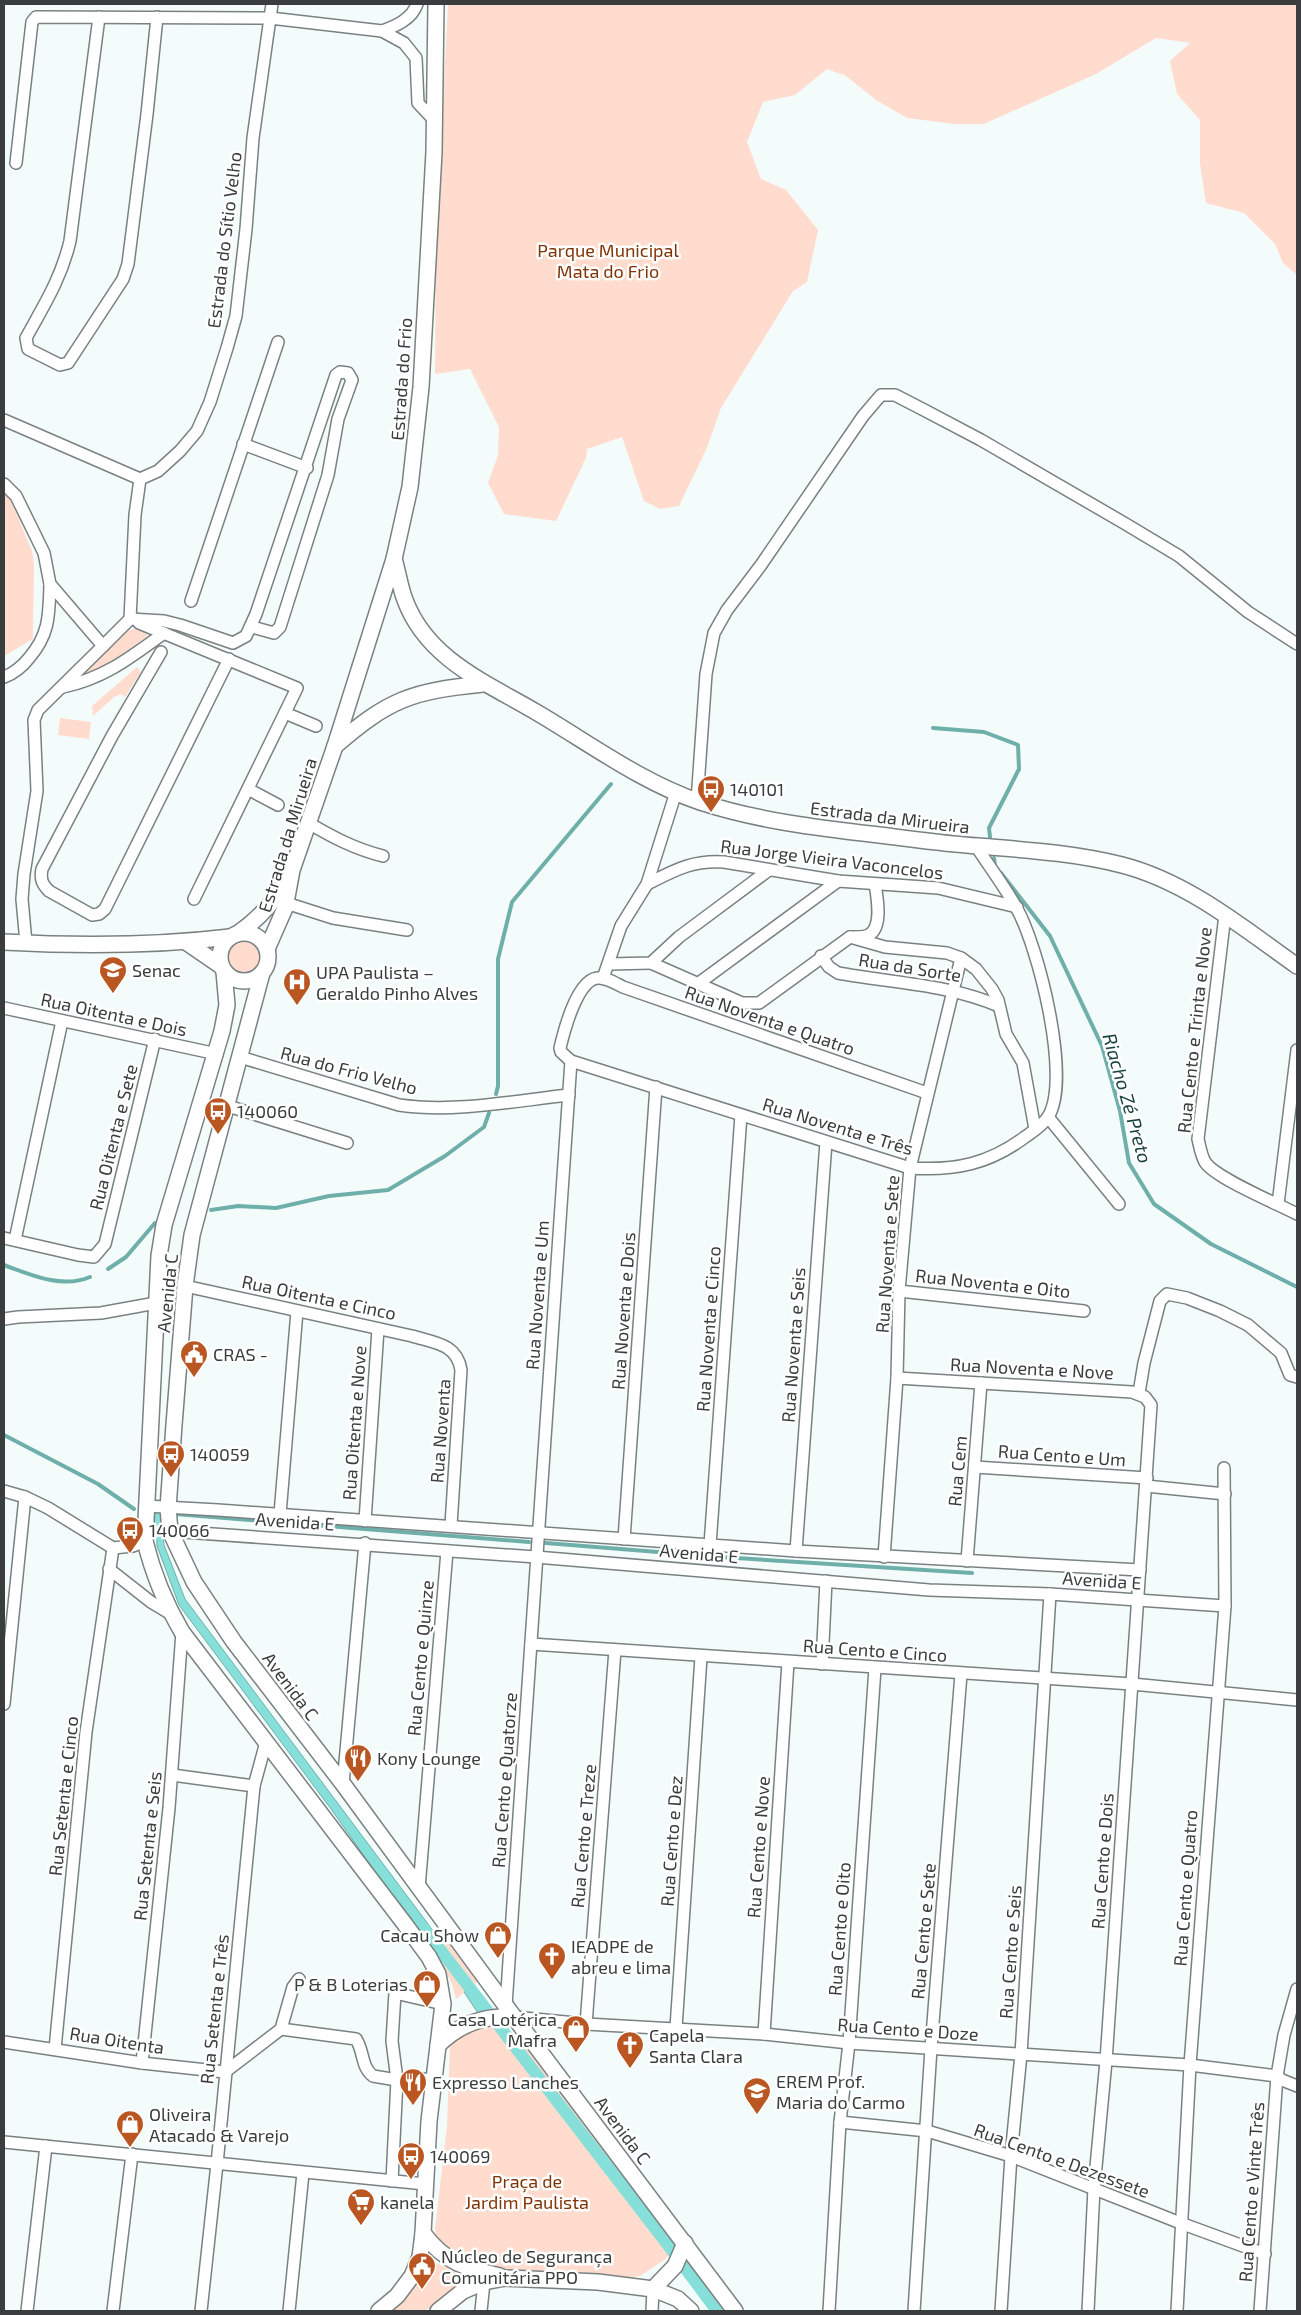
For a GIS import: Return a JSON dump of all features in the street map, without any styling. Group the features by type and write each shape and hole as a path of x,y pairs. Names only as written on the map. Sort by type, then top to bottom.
{"main road":[{"name":"Estrada do Frio","path":"335,746 394,559 410,487 421,387 434,152 436,4"},
{"name":"Estrada da Mirueira","path":"394,559 404,598 420,630 432,645 483,684 535,711 614,760 676,792 697,801 761,819 857,833 1065,854 1123,865 1178,887 1224,915 1297,966"},
{"name":"Estrada da Mirueira","path":"262,973 268,960 267,949 286,903 292,870 307,822 335,746 364,721 403,699 426,691 483,684"},
{"name":"Estrada da Mirueira","path":"233,935 261,916 279,894 292,870"},
{"name":"Estrada da Mirueira","path":"4,942 81,947 186,942 252,934 267,949"},
{"path":"222,969 220,950 233,935"},
{"path":"186,942 222,969 228,976 240,982 252,980 262,973"},
{"name":"Avenida C","path":"222,969 227,996 217,1054 164,1225 156,1303 146,1541 155,1579 171,1614 182,1632 429,1957 438,1974 442,2009 433,2079 424,2184 424,2233 420,2257 412,2276 397,2296 379,2311"},
{"name":"Avenida C","path":"262,973 192,1235 185,1286 168,1508 170,1531 194,1582 234,1642 343,1784 510,2011 681,2255 735,2311"},
{"path":"156,1334 181,1335"},
{"path":"438,2045 458,2028 477,2020 495,2017 510,2011"},
{"path":"424,2233 439,2252 464,2268 505,2278 598,2282 653,2289 678,2299 692,2311"},
{"path":"653,2289 681,2255"},
{"path":"438,2311 463,2291 484,2282 505,2278"}],"street":[{"name":"Estrada do Sítio Velho","path":"140,479 158,471 180,451 197,431 210,402 236,316 246,229 253,138 272,4"},
{"path":"382,31 395,26 409,17 417,4"},
{"path":"16,163 33,20 36,17 270,18 382,31 404,43 416,58 418,102 434,120"},
{"path":"98,17 70,241 65,264 60,277 26,338 28,349 60,365 68,363 123,279 128,264 157,17"},
{"path":"191,601 278,342"},
{"path":"130,619 164,621 233,643 246,636 252,626 307,468 336,376 340,372 348,374 352,380 338,419 328,475 280,627 274,633 252,626"},
{"path":"697,801 706,674 714,634 727,610 761,565 863,416 882,395 895,396 926,411 1179,556 1248,612 1297,644"},
{"path":"4,420 140,479 135,515 130,619 38,710 34,720 37,791 22,899 26,943"},
{"path":"243,444 307,468"},
{"path":"4,484 16,496 44,553 50,584 49,617 45,636 25,663 4,677"},
{"path":"50,584 103,646"},
{"path":"130,619 297,688 194,899"},
{"path":"63,687 92,680 131,657 164,634"},
{"path":"161,652 112,736 42,869 40,878 49,892 92,915 99,914 105,908 229,659"},
{"path":"285,713 316,726"},
{"path":"248,790 278,805"},
{"path":"571,1061 561,1052 560,1048 566,1026 584,984 595,978 603,978 621,926 647,884 676,792"},
{"path":"307,822 345,844 383,856"},
{"path":"976,846 1016,907 1037,957 1050,1014 1055,1079 1048,1117 1119,1204"},
{"name":"Rua Jorge Vieira Vaconcelos","path":"647,884 685,865 697,862 724,862 838,881 938,888 1016,907"},
{"path":"651,963 679,937 769,870"},
{"path":"700,983 838,881"},
{"path":"609,964 651,963 700,983 729,998 754,1004 766,999 821,956 850,937 867,936 874,930 879,915 875,884"},
{"path":"286,903 333,918 408,930"},
{"name":"Rua Cento e Trinta e Nove","path":"1224,915 1198,1139 1206,1163 1219,1174 1297,1214"},
{"path":"850,937 885,946 947,953 960,958 976,969 992,989 999,1006 1006,1034 1023,1063 1035,1129"},
{"name":"Rua da Sorte","path":"821,956 829,967 838,973 952,991 974,996 999,1006"},
{"name":"Rua Noventa e Sete","path":"884,1557 896,1378 899,1291 910,1168 960,958"},
{"name":"Rua Noventa e Quatro","path":"603,978 622,987 927,1093"},
{"name":"Rua Oitenta e Dois","path":"4,1008 155,1039 217,1054"},
{"path":"9,1239 62,1021"},
{"name":"Rua Oitenta e Sete","path":"9,1239 78,1256 94,1257 105,1244 155,1039"},
{"path":"1278,1204 1297,1050"},
{"name":"Rua do Frio Velho","path":"240,1057 399,1105 426,1109 476,1106 569,1095"},
{"name":"Rua Noventa e Três","path":"571,1061 656,1086 910,1168 930,1170 983,1162 1012,1146 1048,1117"},
{"name":"Rua Noventa e Um","path":"536,1557 571,1061"},
{"name":"Rua Noventa e Dois","path":"624,1538 656,1086"},
{"path":"228,1106 347,1143"},
{"name":"Rua Noventa e Cinco","path":"710,1545 741,1115"},
{"name":"Rua Noventa e Seis","path":"796,1551 826,1142"},
{"name":"Rua Oitenta e Cinco","path":"185,1286 378,1328 444,1346"},
{"name":"Rua Noventa e Oito","path":"899,1291 1084,1310"},
{"path":"1139,1393 1144,1363 1160,1300 1167,1294 1187,1298 1220,1311 1248,1326 1281,1353 1290,1374 1297,1377"},
{"path":"4,1320 18,1316 101,1313 156,1303"},
{"path":"280,1514 298,1310"},
{"name":"Rua Oitenta e Nove","path":"365,1521 378,1328"},
{"name":"Rua Noventa","path":"444,1346 455,1352 461,1370 451,1526"},
{"name":"Rua Noventa e Nove","path":"896,1378 1139,1393"},
{"name":"Rua Cem","path":"967,1561 981,1383"},
{"name":"Rua Cento e Dois","path":"1088,2311 1094,2188 1106,2061 1152,1414 1149,1400 1139,1393"},
{"name":"Rua Cento e Um","path":"975,1467 1146,1482 1225,1494"},
{"name":"Rua Cento e Quatro","path":"1177,2311 1190,2065 1225,1606 1224,1468"},
{"path":"4,1492 25,1497 48,1508 112,1548 133,1546 146,1541"},
{"path":"4,1704 25,1497"},
{"name":"Avenida E","path":"146,1506 884,1557 1140,1570"},
{"name":"Avenida E","path":"170,1531 364,1543 930,1590 1050,1594 1225,1606"},
{"path":"343,1784 364,1543"},
{"name":"Rua Setenta e Cinco","path":"56,2049 86,1732 112,1548"},
{"name":"Rua Cento e Quinze","path":"419,1888 447,1551"},
{"name":"Rua Cento e Quatorze","path":"510,2011 536,1557"},
{"path":"109,1569 151,1602 171,1614"},
{"path":"822,1664 826,1581"},
{"name":"Rua Cento e Seis","path":"1001,2311 1011,2156 1021,2054 1050,1594"},
{"name":"Rua Setenta e Seis","path":"142,2063 172,1775 182,1632"},
{"name":"Rua Cento e Cinco","path":"531,1644 1046,1680 1132,1684 1297,1700"},
{"name":"Rua Cento e Treze","path":"586,2024 615,1650"},
{"name":"Rua Cento e Dez","path":"676,2028 701,1657"},
{"name":"Rua Cento e Nove","path":"764,2034 788,1662"},
{"name":"Rua Cento e Oito","path":"829,2311 840,2122 849,2043 875,1668"},
{"name":"Rua Cento e Sete","path":"914,2311 931,2048 961,1674"},
{"name":"Rua Setenta e Três","path":"201,2311 254,1786 266,1742"},
{"path":"172,1775 254,1786"},
{"path":"225,2072 280,2029 293,1987 299,1979"},
{"name":"Rua Cento e Vinte Três","path":"1260,2311 1277,2076 1284,2035 1297,1989"},
{"path":"392,2181 396,2080 392,2040 395,1993 442,2009"},
{"name":"Rua Cento e Doze","path":"510,2011 586,2024 676,2028 764,2034 849,2043 1190,2065 1277,2076 1297,2086"},
{"path":"280,2029 356,2040 367,2072 372,2076 396,2080 433,2079"},
{"name":"Rua Oitenta","path":"4,2042 142,2063 225,2072"},
{"name":"Rua Cento e Dezessete","path":"840,2122 927,2131 1011,2156 1183,2224 1265,2254"},
{"path":"4,2142 424,2184"},
{"path":"27,2311 46,2146"},
{"path":"113,2311 132,2154"},
{"path":"289,2311 303,2173"},
{"path":"482,2311 484,2282"},
{"path":"652,2311 653,2289"}],"green space":[{"name":"Parque Municipal Mata do Frio","path":"448,4 1297,4 1297,275 1283,263 1275,244 1244,213 1206,203 1200,164 1200,120 1177,94 1170,61 1190,43 1156,38 1096,74 984,124 955,124 907,118 876,100 846,76 827,69 795,95 763,102 747,142 761,179 786,190 818,230 807,282 793,291 721,408 706,450 679,506 660,509 644,501 622,437 587,449 586,458 556,521 504,514 488,483 498,455 499,427 470,369 435,374 436,239"},
{"path":"4,491 10,498 32,551 34,564 33,639 4,656"},
{"path":"137,628 148,635 105,668 81,676 128,631"},
{"path":"137,667 141,672 125,697 121,694 114,697 93,716 92,706"},
{"path":"60,718 91,722 89,739 58,735"},
{"path":"242,939 255,945 261,958 255,971 242,977 229,971 223,958 229,945"},
{"path":"448,1939 478,1981 456,1999 452,1984 434,1950"},
{"name":"Praça de Jardim Paulista","path":"495,2027 517,2036 588,2125 678,2245 663,2261 640,2276 616,2281 477,2278 465,2275 476,2281 453,2289 425,2311 390,2311 405,2298 421,2270 435,2263 457,2271 436,2243 435,2229 447,2125 450,2046 459,2034 476,2028"}],"water":[{"path":"156,1518 161,1519 164,1545 185,1599 440,1940 429,1948 331,1809 179,1605 157,1546"},
{"path":"473,1985 490,2010 480,2016 464,1992"}],"waterway":[{"name":"Riacho Zé Preto","path":"933,728 984,732 1018,745 1019,769 989,828 990,837"},
{"path":"496,1094 498,1086 498,959 512,902 611,784"},
{"name":"Riacho Zé Preto","path":"994,858 995,866"},
{"name":"Riacho Zé Preto","path":"1001,873 1050,936 1102,1046 1120,1111 1129,1163 1154,1204 1211,1244 1297,1287"},
{"path":"211,1210 238,1206 276,1208 329,1196 388,1190 445,1156 484,1127 489,1113"},
{"path":"108,1269 126,1257 155,1223"},
{"path":"4,1265 58,1281 69,1282 90,1277"},
{"path":"4,1435 98,1484 134,1509"},
{"path":"159,1513 160,1535"},
{"path":"175,1514 529,1542"},
{"path":"546,1543 720,1557 972,1573"},
{"path":"425,1930 717,2311"}],"place":[{"name":"140101","path":"711,813"},
{"name":"Senac","path":"113,994"},
{"name":"UPA Paulista – Geraldo Pinho Alves","path":"297,1006"},
{"name":"140060","path":"218,1135"},
{"name":"CRAS -","path":"194,1378"},
{"name":"140059","path":"171,1478"},
{"name":"140066","path":"130,1554"},
{"name":"Kony Lounge","path":"358,1782"},
{"name":"Cacau Show","path":"498,1959"},
{"name":"IEADPE de abreu e lima","path":"552,1980"},
{"name":"P & B Loterias","path":"427,2008"},
{"name":"Casa Lotérica Mafra","path":"576,2053"},
{"name":"Capela Santa Clara","path":"630,2069"},
{"name":"Expresso Lanches","path":"413,2106"},
{"name":"EREM Prof. Maria do Carmo","path":"757,2115"},
{"name":"Oliveira Atacado & Varejo","path":"130,2148"},
{"name":"140069","path":"411,2180"},
{"name":"kanela","path":"361,2226"},
{"name":"Núcleo de Segurança Comunitária PPO","path":"422,2290"}]}
